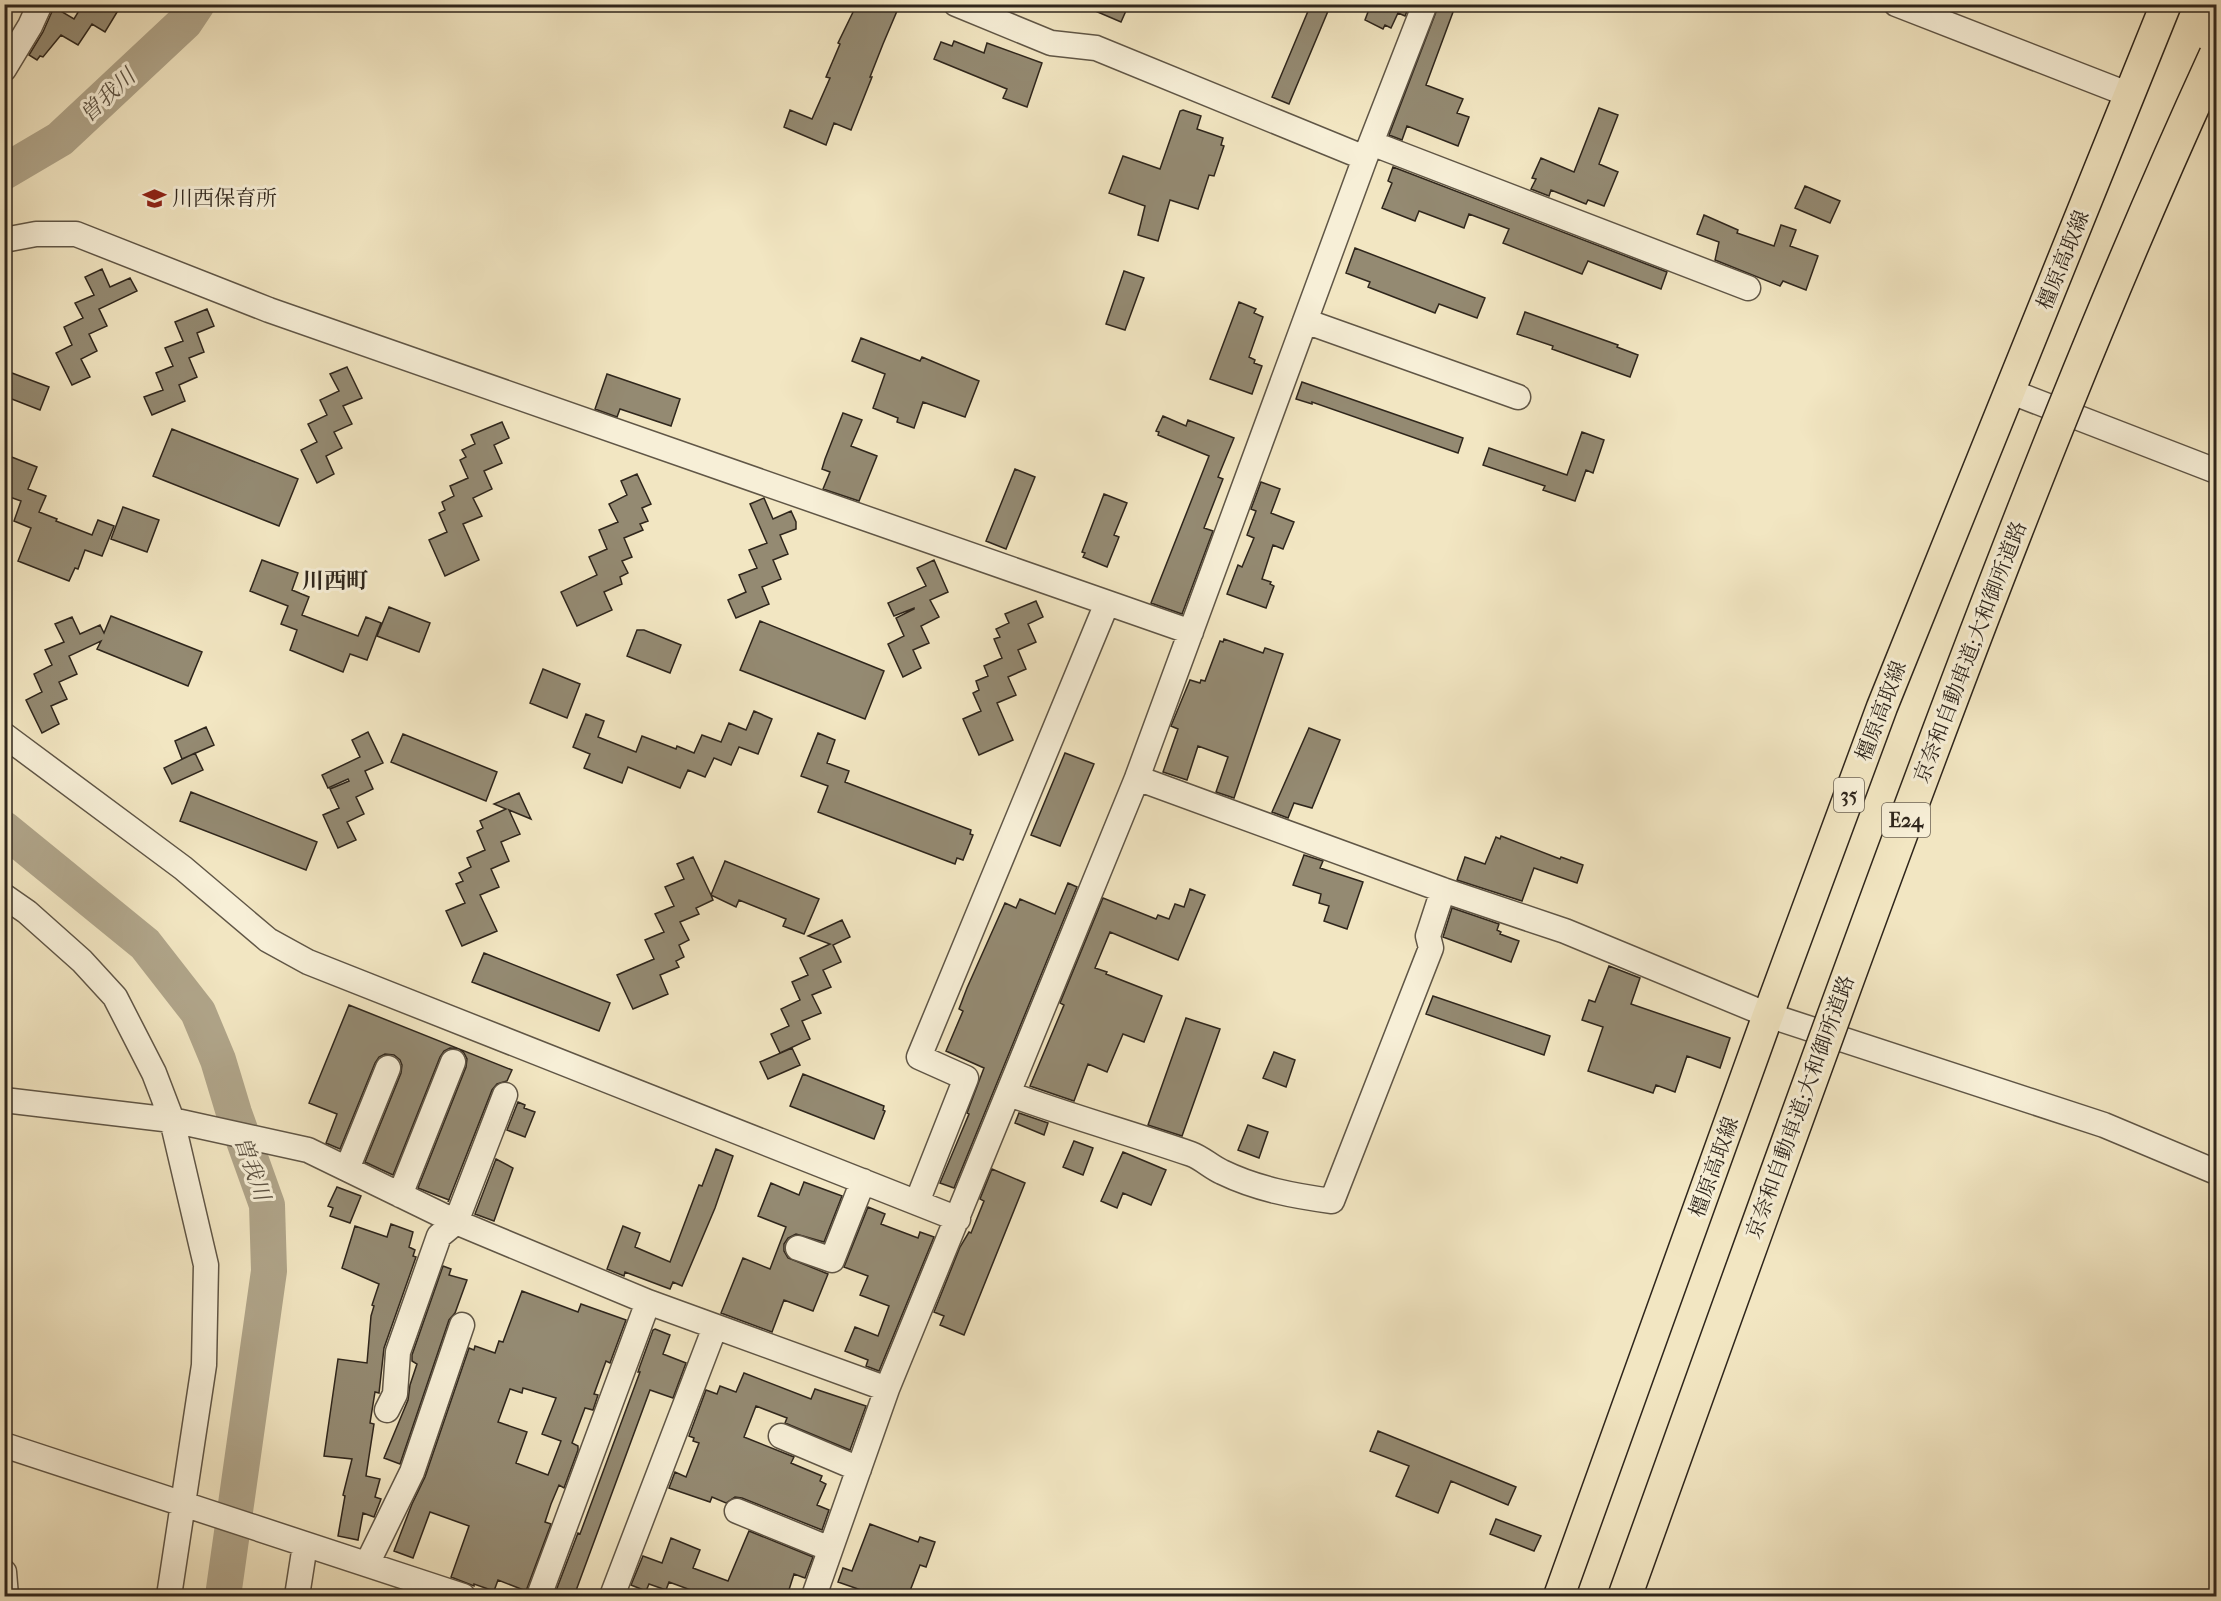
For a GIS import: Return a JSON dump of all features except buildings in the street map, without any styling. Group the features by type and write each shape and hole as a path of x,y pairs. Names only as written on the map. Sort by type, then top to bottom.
{"highway":[{"name":"京奈和自動車道;大和御所道路","path":"1625,1596 1829,1027 1970,650 2105,308 2217,55"}],"main road":[{"name":"橿原高取線","path":"1559,1596 1768,1015 1882,707 2166,4"}],"street":[{"path":"4,69 30,26 40,4"},
{"path":"956,4 1051,43 1096,48 1748,288"},
{"path":"814,1596 887,1389 1137,778 1368,150 1425,4"},
{"path":"1896,4 2130,95"},
{"path":"4,240 36,234 76,234 269,310 1191,633"},
{"path":"1305,321 1518,397"},
{"path":"2009,391 2217,471"},
{"path":"917,1202 966,1078 919,1057 1107,603"},
{"path":"4,735 183,868 268,940 308,962 958,1219"},
{"path":"1137,778 1443,890 1565,931 1768,1015 2104,1125 2217,1172"},
{"path":"1009,1094 1060,1113 1194,1155 1221,1172 1254,1186 1288,1195 1332,1201 1431,948 1428,936 1443,890"},
{"path":"4,896 27,912 82,961 115,997 181,1121 206,1265 204,1365 190,1506 169,1596"},
{"path":"400,1195 453,1062"},
{"path":"347,1169 387,1068"},
{"path":"387,1410 395,1394 398,1353 435,1246 439,1236 456,1222 505,1095"},
{"path":"4,1100 181,1121 308,1150 456,1222 648,1302 887,1389"},
{"path":"798,1248 832,1260 863,1181"},
{"path":"539,1596 648,1302"},
{"path":"367,1564 412,1472 462,1325"},
{"path":"612,1596 715,1327"},
{"path":"781,1436 859,1469"},
{"path":"4,1445 367,1564 438,1593 463,1596"},
{"path":"737,1511 830,1550"},
{"path":"297,1596 301,1544"},
{"path":"4,1572 6,1596"}],"waterway":[{"name":"曽我川","path":"4,172 60,139 185,22 197,4"},
{"name":"曽我川","path":"4,829 145,944 198,1012 218,1060 234,1113 267,1205 269,1271 223,1596"}],"place":[{"name":"川西保育所","path":"154,198"}],"district":[{"name":"川西町","path":"335,580"}]}
